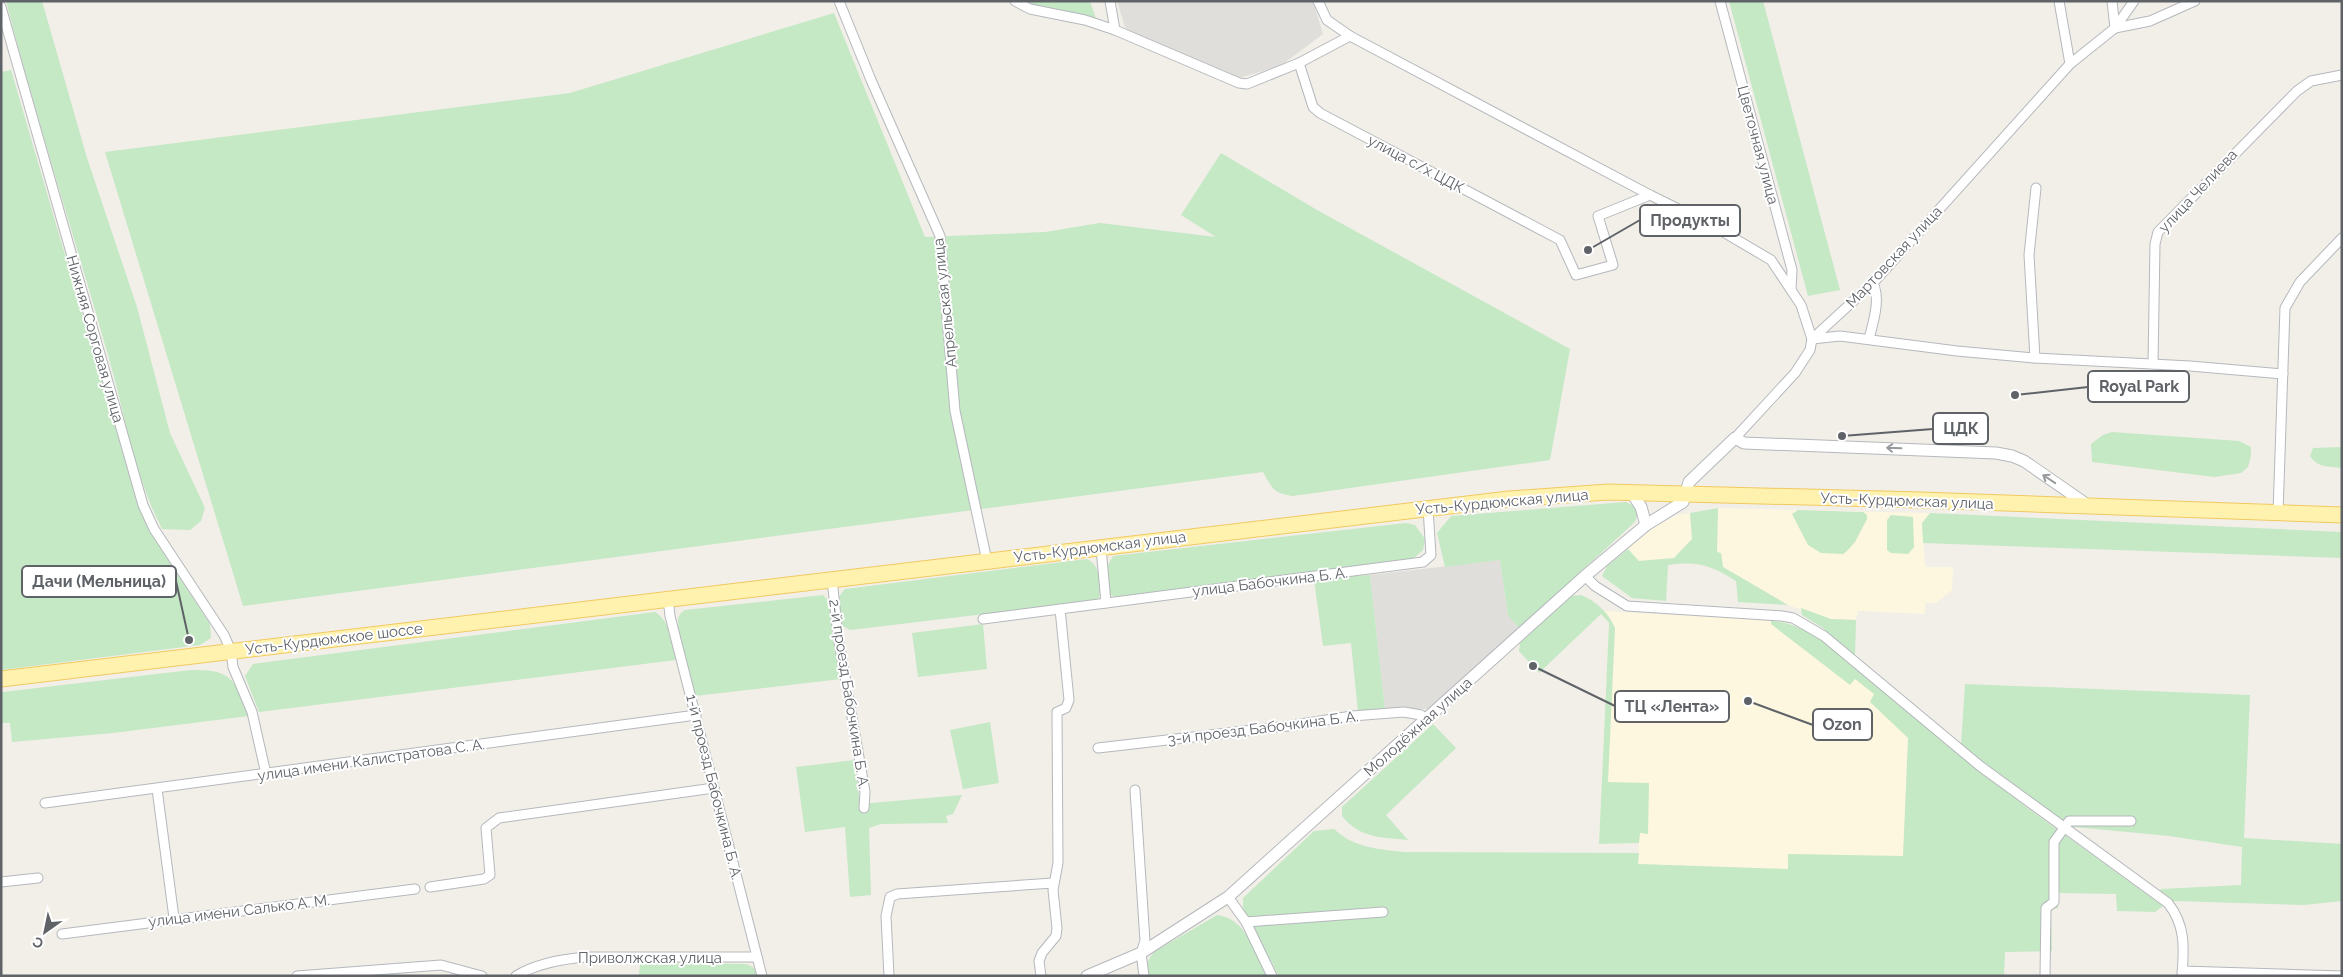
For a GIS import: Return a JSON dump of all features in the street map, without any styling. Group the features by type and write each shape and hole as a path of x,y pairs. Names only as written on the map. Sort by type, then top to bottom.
{"main road":[{"name":"Усть-Курдюмская улица","path":"668,598 1428,508 1509,499 1608,492 1921,500 2342,515"},
{"name":"Усть-Курдюмское шоссе","path":"1,679 668,598"}],"street":[{"name":"Апрельская улица","path":"840,1 871,80 940,236 956,411 987,561"},
{"path":"1015,1 1030,9 1085,20 1115,30 1239,83 1247,84 1299,63 1350,36"},
{"path":"1110,1 1115,30"},
{"path":"1318,1 1327,20 1350,36 1650,195 1715,227 1770,260 1801,305 1812,339 1840,336 1957,351 2035,358 2153,364 2283,374"},
{"name":"Цветочная улица","path":"1720,1 1792,270 1791,289"},
{"path":"2059,1 2070,64"},
{"path":"2112,1 2115,28"},
{"path":"2115,28 2134,1"},
{"path":"2115,28 2150,21 2195,1"},
{"name":"Нижняя Сорговая улица","path":"1,7 4,26 142,505 154,529 224,635 231,651 233,667 252,712 266,774"},
{"name":"Мартовская улица","path":"1687,494 1689,482 1735,438 1795,373 1810,350 1812,339 1872,283 2070,64 2115,28"},
{"name":"улица с/х ЦДК","path":"1299,63 1313,107 1320,113 1560,240 1576,275 1613,265 1598,216 1650,195"},
{"name":"улица Челиева","path":"2153,364 2155,244 2158,232 2297,91 2311,81 2342,75"},
{"path":"2035,358 2029,255 2036,188"},
{"path":"2278,513 2285,308 2300,282 2342,238"},
{"path":"1869,339 1876,310 1876,290 1872,283"},
{"path":"1735,438 1744,443 1996,453 2012,456 2024,462 2089,507"},
{"path":"1632,492 1641,507 1646,525"},
{"name":"Молодёжная улица","path":"1088,976 1141,953 1228,897 1585,576 1646,525 1684,502 1687,494"},
{"name":"улица Бабочкина Б. А.","path":"983,619 1424,562 1431,555 1428,508"},
{"path":"1101,548 1106,603"},
{"path":"1585,576 1595,586 1627,606 1782,616 1793,618 1824,636 1980,766 2168,904 2177,915 2183,935 2182,973 2342,976"},
{"name":"2-й проезд Бабочкина Б. А.","path":"832,579 838,636 865,792 864,808"},
{"name":"1-й проезд Бабочкина Б. А.","path":"668,598 762,976"},
{"path":"1041,976 1039,961 1042,953 1056,936 1053,882 1058,863 1057,712 1066,708 1070,700 1060,609"},
{"name":"3-й проезд Бабочкина Б. А.","path":"1098,748 1288,726 1352,716 1404,712 1421,715 1426,719"},
{"name":"улица имени Калистратова С. А.","path":"45,804 696,715"},
{"path":"430,887 484,879 490,875 486,828 499,818 714,788"},
{"path":"157,790 174,918"},
{"path":"1135,790 1145,941 1141,953 1144,976"},
{"path":"2046,976 2046,908 2054,902 2054,842 2069,821 2131,821"},
{"path":"1,882 38,878"},
{"path":"889,976 886,916 890,897 897,894 1053,882"},
{"name":"улица имени Салько А. М.","path":"62,934 174,918 415,889"},
{"path":"1228,897 1246,922 1272,976"},
{"path":"1246,922 1383,912"},
{"name":"Приволжская улица","path":"516,976 528,969 563,959 586,957 757,957"},
{"path":"297,976 441,965 482,976"}],"shaded area":[{"path":"1117,1 1313,1 1323,34 1280,66 1239,78 1144,42 1125,27"},
{"path":"1718,508 1930,513 1922,523 1925,567 1953,567 1952,590 1936,603 1925,603 1925,614 1858,611 1856,620 1831,619 1815,615 1788,605 1723,567 1721,553 1717,553"},
{"path":"1690,513 1692,539 1674,558 1638,561 1628,549 1653,528 1677,515"},
{"path":"1500,560 1508,616 1519,628 1433,709 1385,710 1370,575"},
{"path":"1604,611 1781,621 1800,628 1820,639 1905,708 1923,735 1923,875 1638,864 1639,843 1599,844 1609,623 1601,614"}],"green space":[{"path":"6,1 42,1 87,158 137,307 170,433 205,508 201,521 190,530 162,529 152,508 136,463 106,348 42,132"},
{"path":"1015,1 1090,1 1096,19"},
{"path":"1729,1 1763,1 1840,290 1808,296"},
{"path":"834,13 925,237 1045,232 1100,223 1216,237 1181,215 1221,153 1317,210 1570,349 1550,460 1293,496 1274,489 1263,472 243,606 105,152 570,93"},
{"path":"11,70 138,505 149,531 210,624 211,638 200,645 1,670 1,72"},
{"path":"2112,432 2239,441 2251,447 2251,456 2248,467 2241,473 2215,477 2092,462 2091,444 2103,435"},
{"path":"2342,447 2342,468 2320,465 2310,456 2313,448"},
{"path":"1626,502 1635,507 1638,513 1635,522 1519,628 1508,616 1500,560 1445,567 1437,533 1451,516"},
{"path":"1718,508 1717,552 1721,553 1723,567 1788,605 1738,602 1736,581 1719,571 1696,564 1668,565 1666,601 1632,598 1602,576 1607,566 1628,549 1639,561 1674,558 1692,539 1690,513"},
{"path":"1798,510 1863,512 1867,515 1867,519 1855,542 1843,554 1821,553 1808,545 1792,514"},
{"path":"1930,513 2342,532 2342,558 1923,543 1922,523"},
{"path":"1891,515 1913,517 1914,547 1908,554 1891,553 1887,550 1887,520"},
{"path":"1406,523 1415,525 1425,539 1423,550 1414,558 1116,598 1109,594 1107,567 1113,556"},
{"path":"1087,559 1095,566 1100,581 1099,598 1094,601 850,630 839,624 838,601 845,589"},
{"path":"1370,575 1385,710 1358,712 1351,643 1323,646 1314,579"},
{"path":"823,595 831,603 832,630 841,679 695,696 678,625 678,618 682,612 685,610"},
{"path":"1581,595 1601,608 1615,628 1608,782 1649,783 1648,834 1640,833 1639,843 1599,844 1609,623 1601,614 1539,673 1519,651 1520,643 1571,596"},
{"path":"1801,608 1831,619 1856,620 1855,657 1823,628 1802,615"},
{"path":"655,612 668,627 676,660 259,712 245,676 253,664"},
{"path":"1771,621 1790,624 1820,639 2026,807 2163,906 2155,912 2117,911 2116,894 2059,893 2058,908 2051,909 2052,951 2005,952 2004,976 1279,976 1243,908 1243,898 1314,831 1334,829 1358,844 1404,852 1639,853 1638,864 1788,869 1788,854 1903,856 1908,738 1870,702 1874,694 1855,679 1850,685 1771,624"},
{"path":"983,624 987,669 918,677 912,633"},
{"path":"191,670 215,672 230,679 240,693 249,716 113,733 12,742 10,723 1,723 1,693 3,692"},
{"path":"1965,684 2250,695 2244,838 2342,844 2342,901 2304,905 2175,901 2171,903 2158,893 2161,889 2241,885 2242,847 2169,836 2075,827 2072,830 2029,799 1961,744"},
{"path":"990,722 999,783 963,789 950,730"},
{"path":"1433,724 1456,748 1386,815 1408,840 1372,836 1349,824 1342,816 1342,807"},
{"path":"855,760 860,804 962,795 953,814 946,816 948,823 881,824 869,828 871,895 850,897 845,827 805,832 796,767"},
{"path":"1217,915 1227,918 1242,930 1254,947 1267,976 1147,976 1147,963 1154,952"},
{"path":"640,963 746,964 753,967 760,976 639,976"}],"place":[{"name":"Продукты","path":"1588,250"},
{"name":"Royal Park","path":"2015,395"},
{"name":"ЦДК","path":"1842,436"},
{"name":"Дачи (Мельница)","path":"189,640"},
{"name":"ТЦ «Лента»","path":"1533,666"},
{"name":"Ozon","path":"1748,701"}]}
